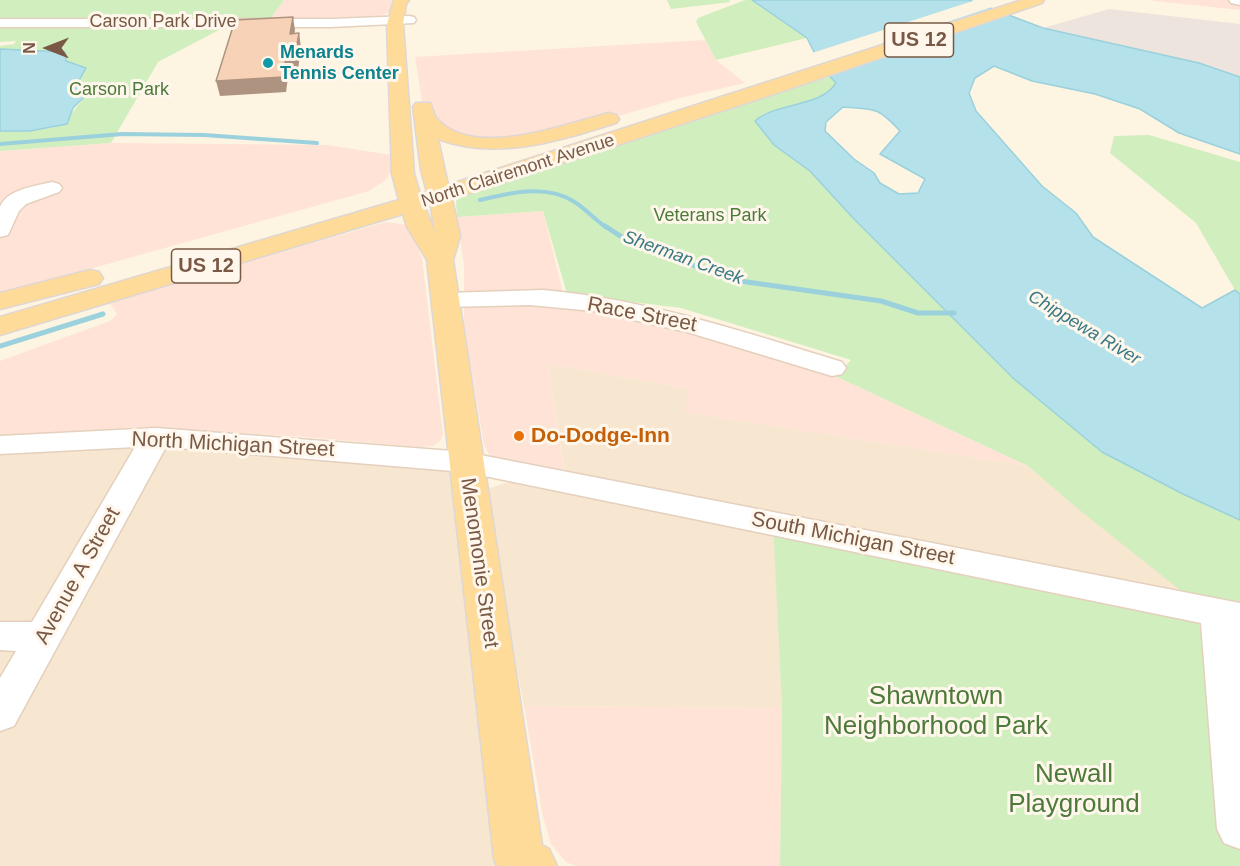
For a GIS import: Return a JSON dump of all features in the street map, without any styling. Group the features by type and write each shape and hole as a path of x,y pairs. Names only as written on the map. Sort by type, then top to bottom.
{"main road":[{"name":"North Clairemont Avenue","path":"436,187 650,120 682,101 745,83 801,74 998,0"},
{"name":"North Clairemont Avenue","path":"0,301 436,187 1034,1"},
{"path":"403,12 412,40"},
{"name":"Menomonie Street","path":"403,12 403,174 419,227 440,260 465,462 523,864"},
{"name":"Menomonie Street","path":"421,89 436,187 448,236 440,260"},
{"path":"425,120 435,130 450,137 484,143 510,143 544,138 624,115"},
{"name":"North Clairemont Avenue","path":"0,326 409,194"},
{"path":"0,320 409,194"},
{"path":"0,307 58,286"}],"street":[{"name":"Carson Park Drive","path":"0,23 254,21 403,12"},
{"path":"0,230 11,204 23,197 52,188"},
{"name":"Race Street","path":"446,300 554,299 640,311 688,322 832,368"},
{"name":"North Michigan Street","path":"0,445 156,437 465,462"},
{"name":"Avenue A Street","path":"0,714 156,437"},
{"name":"South Michigan Street","path":"465,462 1229,615"},
{"path":"1229,615 1240,829"},
{"path":"0,636 45,637"}],"shaded area":[{"path":"284,0 392,0 390,12 379,16 270,19"},
{"path":"1147,0 1240,0 1240,10 1183,4"},
{"path":"1109,9 1240,24 1240,77 1199,63 1043,28"},
{"path":"705,40 716,60 745,83 680,98 544,138 462,140 425,120 415,57"},
{"path":"111,143 327,145 392,155 392,171 384,181 369,191 0,294 0,151"},
{"path":"543,211 566,305 646,317 835,376 1028,466 683,412 691,389 548,364 564,471 491,458 484,445 464,328 464,266 457,217"},
{"path":"386,222 408,225 422,258 443,434 441,440 433,446 420,447 305,437 136,427 0,437 0,361 110,321 117,314 108,301"},
{"path":"548,364 691,389 684,412 1028,466 1190,598 773,511 782,708 524,706 485,496 490,488 509,482 568,494"},
{"path":"98,446 176,448 424,467 449,472 454,481 499,866 0,866 0,455"},
{"path":"524,706 782,708 780,866 576,866 566,862 551,844 543,817"}],"green space":[{"name":"Carson Park","path":"0,0 284,0 270,19 238,20 158,62 111,143 0,151 0,131 53,128 69,117 85,96 85,89 71,74 65,52 0,49 0,46 14,44 16,41 0,42"},
{"path":"667,0 729,0 731,2 671,9"},
{"path":"745,0 752,0 807,38 716,60 696,22 698,18"},
{"name":"Veterans Park","path":"832,76 836,83 823,94 802,103 763,114 774,145 810,171 853,218 1014,379 1102,452 1183,494 1240,520 1240,607 1190,598 1028,466 835,376 851,360 681,308 567,294 543,211 457,217 456,201 462,195 472,191"},
{"path":"1149,135 1240,162 1240,294 1235,290 1196,223 1110,153 1114,136"},
{"name":"Shawntown Neighborhood Park","path":"773,523 1219,612 1240,829 1240,866 780,866 782,708"}],"water":[{"name":"Chippewa River","path":"752,0 969,0 1043,28 1199,63 1240,77 1240,154 1179,133 1140,109 1095,94 1032,81 994,66 975,78 969,93 976,111 1042,186 1076,213 1093,237 1202,308 1235,290 1240,294 1240,520 1183,494 1102,452 1014,379 853,218 810,171 774,145 755,121 774,111 820,97 836,83 822,68 807,38","holes":["843,107 869,109 881,113 900,131 880,154 925,179 918,193 899,194 880,183 874,173 854,159 825,131 826,122"]},
{"path":"0,49 65,52 66,61 86,68 77,84 90,91 73,108 67,124 30,131 0,131"}],"pier":[{"path":"976,0 995,6 818,65 812,53"}],"building":[{"name":"Menards Tennis Center","path":"293,17 290,34 299,33 295,56 286,56 283,77 216,81 235,20"}],"waterway":[{"path":"0,144 122,134 204,135 317,143"},
{"name":"Sherman Creek","path":"480,200 527,192 551,193 573,201 607,228"},
{"name":"Sherman Creek","path":"605,226 628,241 733,280 881,301 918,313 954,313"},
{"name":"Sherman Creek","path":"0,346 103,314"}],"place":[{"name":"Menards Tennis Center","path":"268,63"},
{"name":"Do-Dodge-Inn","path":"519,436"}],"park label":[{"name":"Newall Playground","path":"1074,790"}]}
